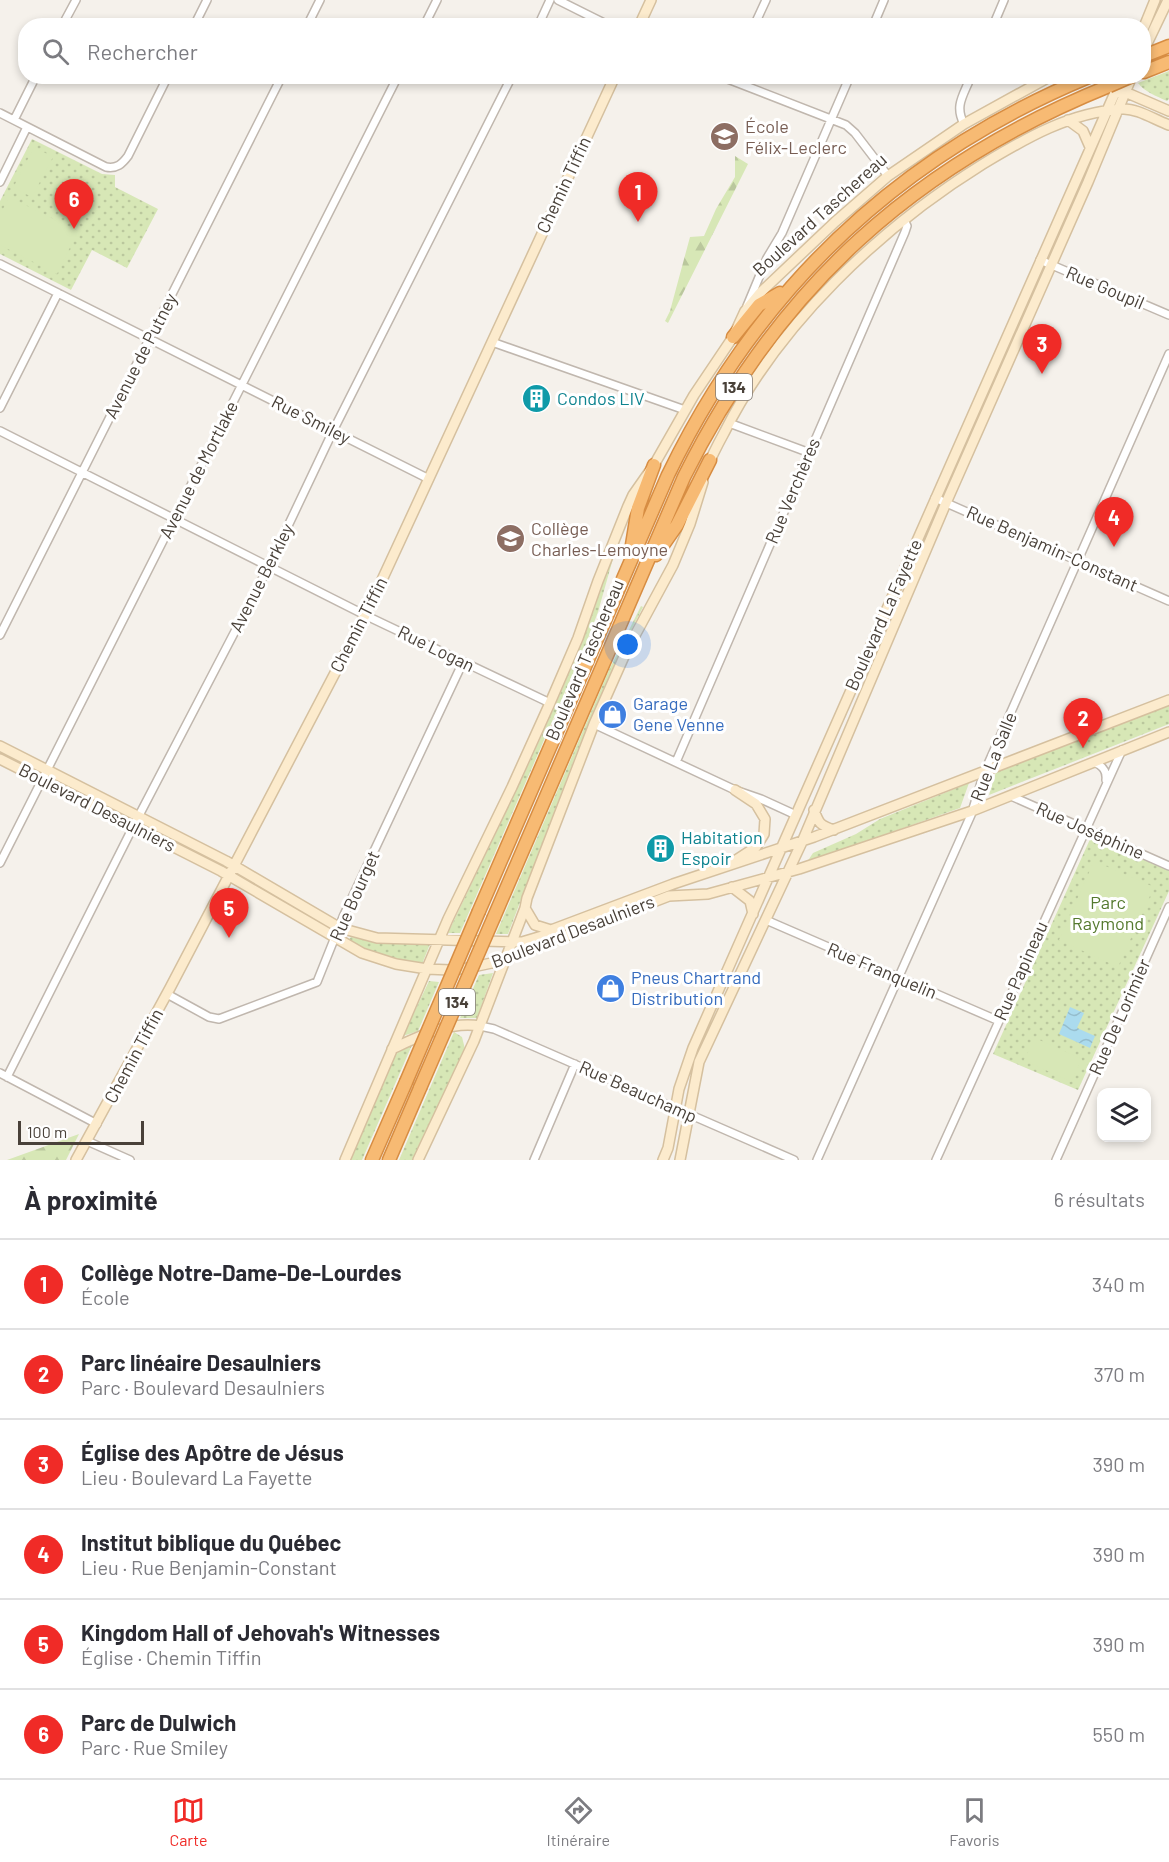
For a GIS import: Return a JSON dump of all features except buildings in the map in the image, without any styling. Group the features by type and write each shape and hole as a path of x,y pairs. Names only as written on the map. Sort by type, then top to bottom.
{"highway":[{"path":"1151,52 1169,46"},
{"path":"1151,69 1169,62"},
{"name":"Boulevard Taschereau","path":"372,1160 668,475 700,413 744,346 789,288 861,217 902,184 971,136 1016,111 1074,84"},
{"name":"Boulevard Taschereau","path":"389,1160 684,477 716,417 765,343 816,282 876,225 946,170 1015,129 1065,104 1111,91 1121,84"},
{"path":"733,337 759,305 789,288"},
{"path":"639,581 677,525 710,460"},
{"path":"627,569 638,508 654,465"}],"street":[{"path":"66,18 75,0"},
{"path":"198,18 207,0"},
{"path":"311,18 320,0"},
{"path":"428,18 437,0"},
{"path":"542,18 550,0"},
{"path":"558,0 594,18"},
{"path":"643,18 651,0"},
{"path":"758,18 766,0"},
{"path":"877,18 885,0"},
{"path":"996,18 1004,0"},
{"path":"1147,18 1155,0"},
{"path":"1151,27 1168,0"},
{"path":"14,120 32,84"},
{"path":"0,113 106,167 116,167 128,156 164,84"},
{"name":"Avenue de Putney","path":"0,634 278,84"},
{"name":"Avenue de Mortlake","path":"0,863 394,84"},
{"name":"Avenue Berkley","path":"3,1075 269,566 333,431 508,84"},
{"name":"Chemin Tiffin","path":"76,1160 366,615 611,84"},
{"path":"745,84 850,127 888,177"},
{"path":"745,311 767,258 782,233 846,84"},
{"path":"964,124 958,108 968,84"},
{"name":"Boulevard Taschereau","path":"345,1160 440,940 550,703 578,638 596,584 633,495 733,337 745,311 761,292 835,222 888,177 964,124 1036,84"},
{"name":"Boulevard La Fayette","path":"663,1160 669,1148 679,1089 693,1048 1106,112 1111,91 1116,84"},
{"name":"Boulevard La Fayette","path":"680,1160 699,1062 802,842 946,503 1128,84"},
{"path":"1111,91 1125,92 1169,111"},
{"path":"1119,110 1131,110 1169,125"},
{"name":"Boulevard Taschereau","path":"418,1160 461,1072 480,1026 525,908 526,898 594,724 626,652 677,555 690,524 710,460 729,423 764,368 811,308 855,262 943,190 1004,151 1038,133 1068,120 1119,110"},
{"path":"1068,120 1083,131 1090,147"},
{"path":"0,182 27,127"},
{"name":"Rue Verchères","path":"676,762 905,232 907,226 904,220"},
{"name":"Rue Goupil","path":"1040,260 1169,315"},
{"name":"Rue Smiley","path":"0,264 429,479"},
{"path":"0,408 58,293"},
{"path":"492,342 685,410"},
{"name":"Rue La Salle","path":"817,1160 972,811 984,773 1169,354"},
{"path":"729,423 810,453"},
{"name":"Rue Logan","path":"0,431 366,615 550,703"},
{"name":"Rue Benjamin-Constant","path":"935,498 1169,601"},
{"name":"Rue Bourget","path":"166,994 216,1019 316,983 463,662"},
{"name":"Boulevard Desaulniers","path":"0,746 234,866 340,928 377,938 512,942 542,936 551,930 673,884 802,842 1169,700"},
{"path":"594,724 796,816"},
{"name":"Boulevard Desaulniers","path":"0,759 229,875 362,953 385,961 427,969 468,968 506,959 669,896 708,894 788,872 972,811 1169,732"},
{"name":"Rue Papineau","path":"936,1160 1122,750"},
{"path":"1094,762 1106,771 1106,783"},
{"path":"726,866 756,847 764,834 765,819 756,804 735,790"},
{"name":"Rue Joséphine","path":"1011,796 1169,866"},
{"path":"814,810 822,825 834,830"},
{"path":"732,887 750,901 753,914"},
{"name":"Rue De Lorimier","path":"1056,1160 1169,907"},
{"path":"525,908 535,925 551,930"},
{"name":"Rue Franquelin","path":"766,920 999,1021"},
{"path":"392,1049 453,1025 480,1026"},
{"name":"Rue Beauchamp","path":"480,1026 494,1029 794,1160"},
{"path":"534,1160 575,1064"},
{"path":"3,1075 97,1124"},
{"path":"87,1141 130,1160"}],"green space":[{"path":"1169,71 1169,99 1167,101 1147,91 1139,84 1151,84 1151,78"},
{"path":"32,139 102,174 115,175 115,187 158,209 127,268 92,250 71,290 0,254 0,201"},
{"path":"34,147 53,157 32,197 13,188"},
{"path":"735,156 748,164 668,323 665,321 670,311 690,237 704,236 716,209 735,177"},
{"path":"9,197 78,231 57,274 0,245 0,215"},
{"path":"613,554 598,612 585,646 460,933 448,933 520,783 571,669"},
{"path":"641,606 643,607 620,652 577,752 508,934 496,934 609,670"},
{"path":"1169,705 1169,724 989,795 996,772"},
{"path":"969,783 960,808 807,862 813,853 856,834 880,819"},
{"name":"Parc Raymond","path":"1091,837 1169,870 1169,891 1078,1090 993,1054"},
{"path":"1094,861 1154,887 1118,967 1059,940"},
{"path":"351,937 388,943 430,944 422,964 374,953 348,940"},
{"path":"493,973 477,1018 460,1018 479,975"},
{"path":"429,981 439,982 418,1031 403,1036"},
{"path":"454,1032 462,1037 465,1049 412,1160 399,1160"},
{"path":"1035,1038 1082,1059 1071,1082 1024,1060"},
{"path":"412,1045 362,1160 350,1160 393,1058 400,1050"},
{"path":"79,1134 66,1160 7,1160"}],"water":[{"path":"1070,1007 1084,1013 1077,1028 1095,1036 1090,1048 1059,1034"}],"place":[{"name":"École Félix-Leclerc","path":"724,137"},
{"name":"Collège Notre-Dame-De-Lourdes","path":"638,222"},
{"name":"Parc de Dulwich","path":"74,229"},
{"name":"Église des Apôtre de Jésus","path":"1042,374"},
{"name":"Condos LIV","path":"536,399"},
{"name":"Collège Charles-Lemoyne","path":"510,539"},
{"name":"Institut biblique du Québec","path":"1114,547"},
{"name":"Garage Gene Venne","path":"612,714"},
{"name":"Parc linéaire Desaulniers","path":"1083,748"},
{"name":"Habitation Espoir","path":"660,848"},
{"name":"Kingdom Hall of Jehovah's Witnesses","path":"229,938"},
{"name":"Pneus Chartrand Distribution","path":"610,988"}]}
